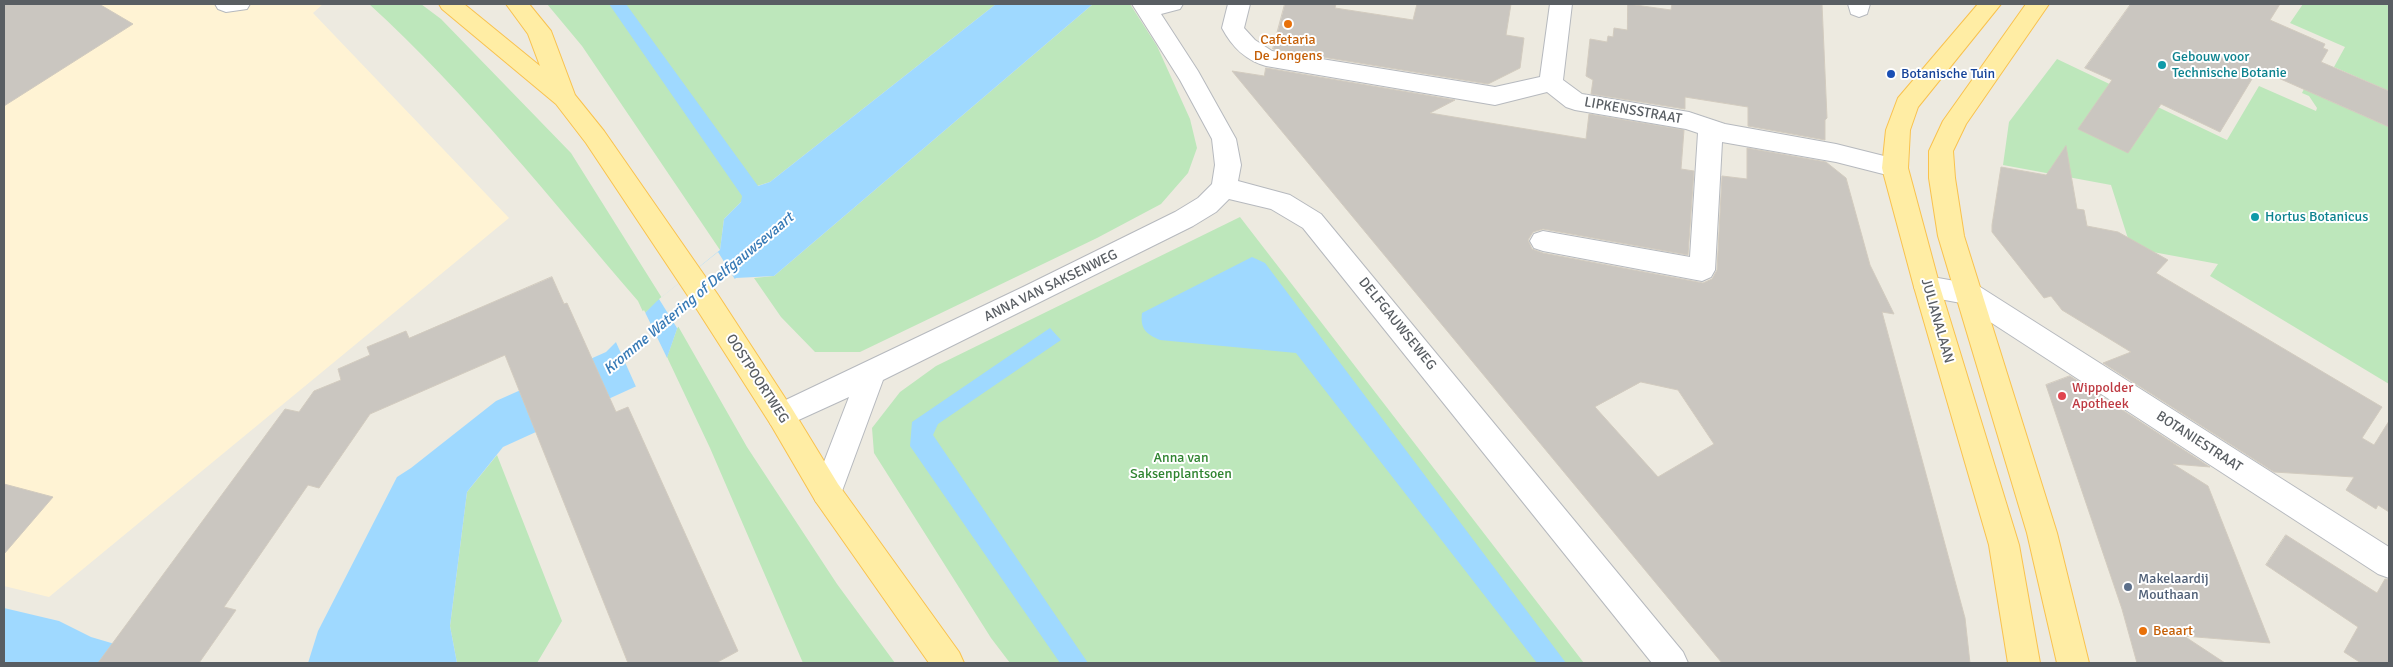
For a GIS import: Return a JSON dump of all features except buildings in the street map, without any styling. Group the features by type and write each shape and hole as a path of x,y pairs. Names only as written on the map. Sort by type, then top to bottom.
{"main road":[{"name":"OOSTPOORTWEG","path":"450,4 564,98 615,165 708,303 781,416 827,493 948,663"},
{"name":"OOSTPOORTWEG","path":"517,4 539,31 564,98"},
{"name":"JULIANALAAN","path":"1990,4 1907,104 1898,130 1895,168 1927,287 2004,545 2024,663"},
{"path":"2038,4 1979,85 1955,122 1941,151 1942,178 1951,236 2042,533 2073,663"}],"street":[{"path":"226,4 239,4"},
{"path":"1172,4 1145,7 1190,77 1224,139 1228,165 1224,188"},
{"path":"1239,4 1233,28 1249,49 1266,58 1495,96 1551,83 1561,4"},
{"name":"LIPKENSSTRAAT","path":"1551,83 1575,101 1689,121 1723,133 1836,153 1895,168"},
{"path":"1543,241 1702,270 1710,160 1710,128"},
{"name":"ANNA VAN SAKSENWEG","path":"781,416 1033,295 1184,219 1207,205 1224,188"},
{"name":"DELFGAUWSEWEG","path":"1224,188 1279,201 1294,207 1312,221 1672,663"},
{"name":"BOTANIESTRAAT","path":"1927,287 1967,292 2389,564"},
{"path":"827,493 872,372"}],"shaded area":[{"path":"4,4 323,4 313,13 509,218 49,597 4,586"}],"green space":[{"path":"369,4 421,4 441,19 571,153 662,298 644,314 638,301 508,148 441,74"},
{"path":"547,4 996,4 770,182 757,186 724,219 720,250 582,46"},
{"path":"1093,4 1130,4 1157,46 1190,119 1197,148 1188,173 1161,204 1097,238 860,352 815,352 781,317 754,278 774,276"},
{"path":"2303,4 2389,4 2389,91 2334,67 2345,47 2290,23"},
{"name":"Hortus Botanicus","path":"2057,59 2227,140 2259,86 2316,111 2317,108 2309,96 2302,93 2304,89 2389,127 2389,384 2210,276 2218,264 2131,248 2111,185 2003,165 2009,122"},
{"name":"Anna van Saksenplantsoen","path":"1240,217 1584,663 1010,663 991,638 874,453 872,428 900,392 936,366"},
{"path":"678,326 747,447 837,584 895,663 803,663 710,448 667,357"},
{"path":"497,455 562,621 537,663 457,663 450,626 467,492"}],"water":[{"name":"Kromme Watering of Delfgauwsevaart","path":"609,4 626,4 758,186 770,182 996,4 1093,4 774,276 736,278 678,326 661,375 503,447 467,492 450,626 457,663 308,663 318,631 397,477 496,401 606,352 657,301 720,250 724,219 741,202 742,196"},
{"path":"1252,257 1265,263 1566,663 1537,663 1296,353 1160,340 1151,336 1143,327 1142,313"},
{"path":"1050,328 1061,340 938,424 933,435 1088,663 1060,663 910,446 912,422"},
{"path":"4,608 59,621 91,637 179,663 4,663"}],"pier":[{"path":"718,252 736,281 677,328 659,299"},
{"path":"644,310 668,360 662,377 637,389 615,340"}],"place":[{"name":"Cafetaria De Jongens","path":"1288,24"},
{"name":"Gebouw voor Technische Botanie","path":"2162,65"},
{"name":"Botanische Tuin","path":"1891,74"},
{"name":"Hortus Botanicus","path":"2255,217"},
{"name":"Wippolder Apotheek","path":"2062,396"},
{"name":"Makelaardij Mouthaan","path":"2128,587"},
{"name":"Beaart","path":"2143,631"}]}
